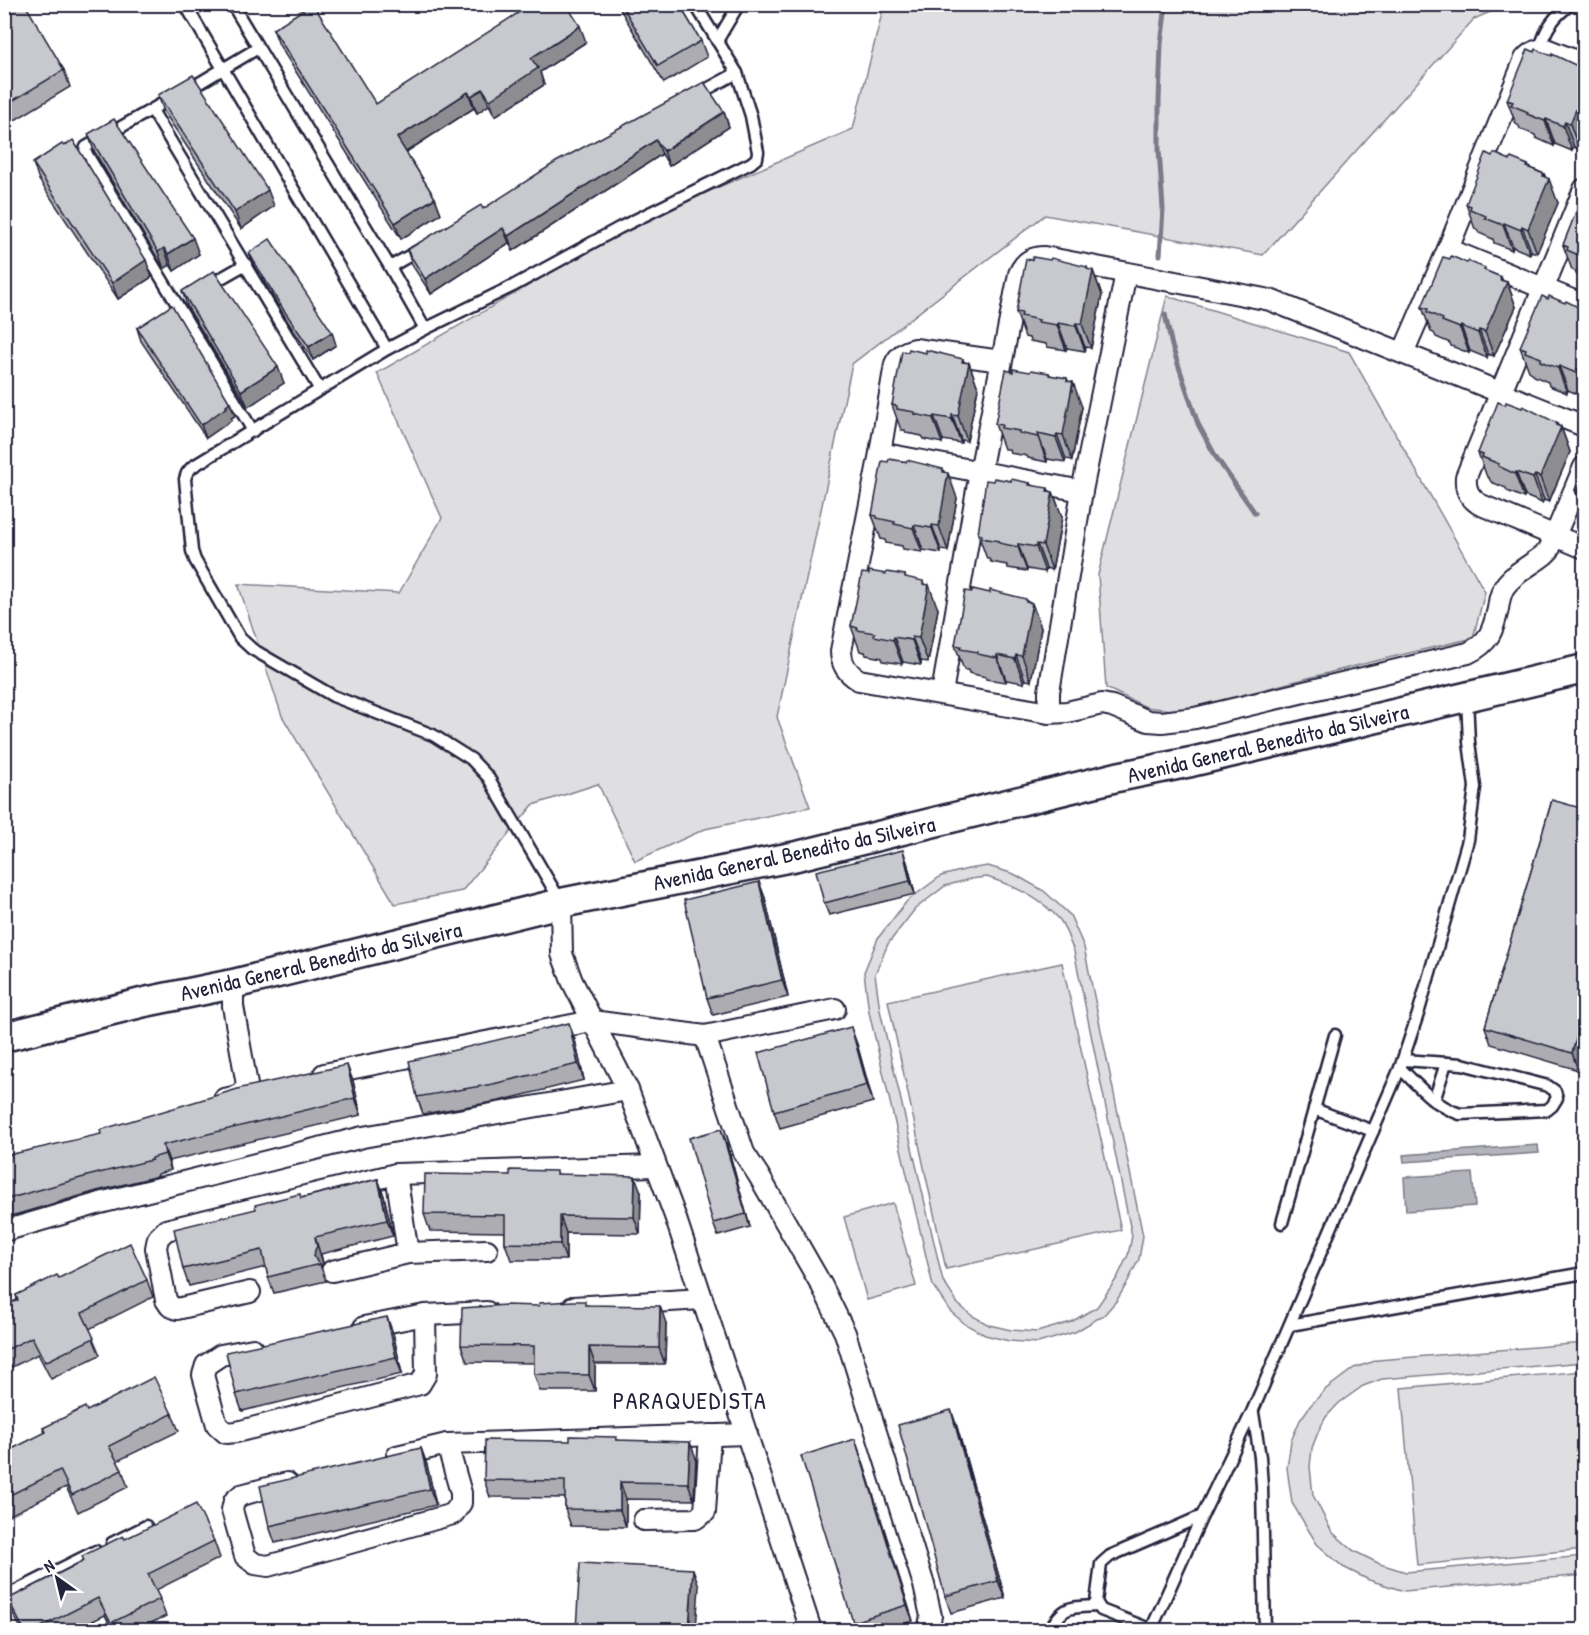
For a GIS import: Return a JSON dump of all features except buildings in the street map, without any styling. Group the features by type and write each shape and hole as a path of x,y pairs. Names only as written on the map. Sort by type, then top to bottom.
{"main road":[{"name":"Avenida General Benedito da Silveira","path":"4,1037 145,1002 233,984 561,903 797,856 1117,777 1191,762 1584,669"}],"street":[{"path":"1403,353 1448,249 1522,63 1529,54 1540,49 1550,50 1584,64"},
{"path":"1584,189 1466,477 1465,487 1472,500 1479,504 1584,549"},
{"path":"1448,249 1584,305"},
{"path":"942,693 980,472 1018,274 1028,261 1035,258 1044,257 1270,300 1584,426"},
{"path":"1049,713 1049,692 1082,491 1126,273"},
{"path":"1001,362 915,349 904,353 897,360 893,370 880,453 841,651 842,663 850,674 859,680 1049,713 1068,712 1102,704 1148,722 1162,722 1184,720 1468,653 1489,638 1504,588 1511,579 1545,554 1556,536 1584,467"},
{"path":"880,453 1082,491"},
{"path":"561,903 562,954 572,981 628,1090 675,1216 811,1630"},
{"path":"205,1105 238,1095 247,1085 233,1006 233,984"},
{"path":"302,1078 592,1021 705,1036 836,1010"},
{"path":"705,1036 744,1153 822,1286 845,1333 924,1585 931,1616 928,1630"},
{"path":"244,1090 268,1085"},
{"path":"4,1231 100,1203 363,1137 628,1090"},
{"path":"250,1293 177,1309 170,1306 166,1300 156,1248 159,1238 166,1230 396,1174 655,1166"},
{"path":"396,1174 408,1253"},
{"path":"332,1271 408,1253 487,1250"},
{"path":"552,1308 702,1299"},
{"path":"345,1331 425,1315 506,1311"},
{"path":"266,1346 221,1355 206,1365 203,1375 217,1425 226,1432 237,1432 420,1384 426,1374 425,1315"},
{"path":"378,1461 447,1444 747,1434"},
{"path":"644,1520 695,1519 705,1512 710,1435"},
{"path":"309,1478 241,1495 234,1501 232,1510 245,1556 255,1564 268,1566 453,1514 461,1503 461,1493 447,1444"}],"lane":[{"path":"185,4 387,349"},
{"path":"232,4 390,267 424,328"},
{"path":"561,903 488,777 471,759 433,735 333,696 252,649 240,638 195,560 192,551 185,479 192,467 424,328 513,285 619,228 757,159 758,152 751,116 737,73 695,4"},
{"path":"1540,49 1552,20 1571,4"},
{"path":"717,41 739,5"},
{"path":"253,431 187,298 85,151 86,147 258,48"},
{"path":"687,100 737,73"},
{"path":"152,110 320,390"},
{"path":"390,267 430,244"},
{"path":"187,298 246,264"},
{"path":"1202,1516 1105,1559 1101,1564 1096,1602 1101,1610 1152,1630 1202,1516 1252,1412 1401,1064 1418,1014 1468,840 1475,787 1469,742 1467,697"},
{"path":"1282,1223 1335,1035"},
{"path":"1434,1101 1446,1063"},
{"path":"1401,1064 1462,1064 1548,1086 1555,1091 1557,1098 1552,1107 1547,1110 1460,1114 1449,1111 1434,1101 1401,1064"},
{"path":"1314,1108 1373,1131"},
{"path":"1290,1325 1584,1273"},
{"path":"1252,1412 1260,1457 1262,1487 1265,1630"},
{"path":"4,1597 146,1526"},
{"path":"1050,1630 1058,1615 1064,1611 1071,1608 1098,1606"}],"shaded area":[{"path":"884,5 1506,5 1474,19 1263,255 1045,215 852,364 777,717 810,807 705,829 635,861 598,784 533,805 462,891 395,904 282,716 238,584 399,593 442,518 377,373 638,222 853,129"},
{"path":"1167,296 1349,352 1485,592 1473,638 1179,711 1146,707 1106,688 1098,575"},
{"path":"988,866 1014,874 1044,891 1070,915 1084,947 1143,1236 1139,1259 1117,1300 1104,1315 1075,1332 1038,1343 1009,1341 985,1335 965,1324 950,1311 933,1286 869,1012 864,972 878,938 907,901 941,876","holes":["987,877 1017,889 1053,912 1062,923 1074,951 1132,1236 1128,1255 1117,1278 1097,1307 1071,1322 1037,1332 989,1325 971,1315 958,1304 943,1281 880,1010 875,974 888,944 915,909 945,886"]},
{"path":"1062,963 1121,1230 946,1269 888,1001"},
{"path":"1538,1145 1539,1153 1404,1162 1403,1155"},
{"path":"1472,1173 1475,1206 1406,1211 1404,1177"},
{"path":"893,1203 916,1286 867,1300 844,1217"},
{"path":"1584,1343 1584,1362 1382,1379 1363,1386 1339,1403 1326,1417 1312,1448 1310,1467 1313,1495 1332,1532 1354,1551 1380,1564 1406,1572 1584,1556 1584,1575 1404,1591 1369,1580 1343,1567 1317,1544 1292,1503 1287,1468 1291,1441 1300,1420 1326,1389 1354,1368 1378,1360"},
{"path":"1584,1371 1584,1549 1417,1565 1401,1388"}],"waterway":[{"path":"1160,255 1163,209 1159,102 1161,44 1166,4"},
{"path":"1165,314 1172,346 1198,424 1216,457 1255,513"}],"district":[{"name":"PARAQUEDISTA","path":"690,1401"}]}
